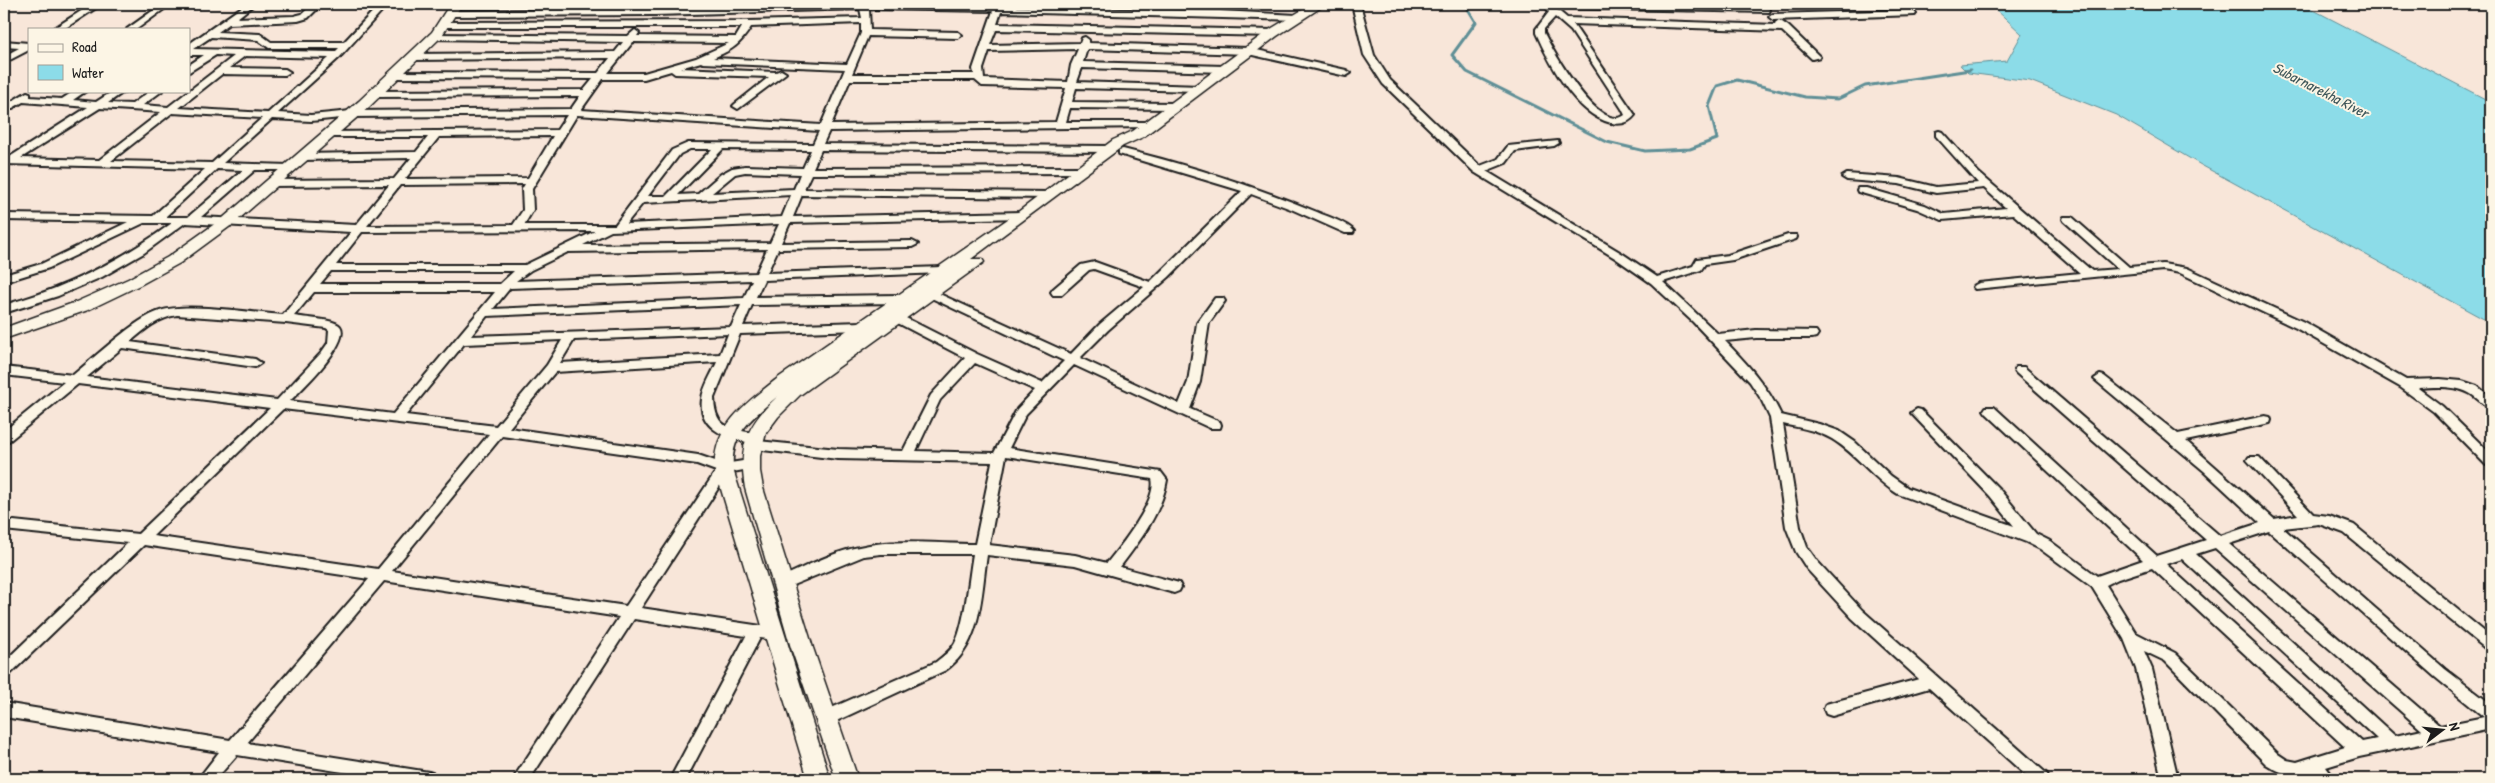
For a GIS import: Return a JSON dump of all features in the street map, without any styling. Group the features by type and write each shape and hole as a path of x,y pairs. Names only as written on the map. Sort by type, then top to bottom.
{"street":[{"path":"59,28 98,4"},
{"path":"146,4 167,4"},
{"path":"132,28 167,4"},
{"path":"190,47 251,4"},
{"path":"226,22 295,19 305,16 318,4"},
{"path":"155,220 337,55 384,4"},
{"path":"567,24 584,4"},
{"path":"518,228 530,203 526,194 560,133 587,93 658,4"},
{"path":"1223,4 1224,14"},
{"path":"819,779 724,469 721,457 730,435 753,407 784,382 1083,170 1117,150 1132,146 1144,129 1198,88 1272,33 1320,4"},
{"path":"1356,4 1369,55 1386,82 1478,170 1619,256 1655,281 1716,338 1754,379 1767,398 1776,418 1793,527 1801,548 1827,583 1857,614 2041,779"},
{"path":"864,5 865,34 786,220 748,300 708,398 708,409 717,426 730,435 752,441 838,454 907,456 1001,454 1156,475 1160,480 1160,487 1152,506 1110,570"},
{"path":"4,334 82,306 134,282 174,260 228,221 328,135 413,57 445,20 578,13 864,5 998,9 1095,8 1297,18"},
{"path":"1550,7 1762,7 1816,57"},
{"path":"1550,7 1574,29 1627,109 1630,115 1628,118 1622,121 1612,120 1591,110 1580,100 1540,33 1550,7"},
{"path":"1060,126 1076,65 1095,8"},
{"path":"978,77 978,69 998,9"},
{"path":"1773,17 1912,13"},
{"path":"445,20 567,24 748,24 866,20"},
{"path":"445,20 631,37 738,40"},
{"path":"1566,21 1785,28"},
{"path":"394,75 634,77 699,60 726,49 738,40 748,24"},
{"path":"992,27 1272,33"},
{"path":"209,34 260,37 269,46 346,45"},
{"path":"865,34 958,35"},
{"path":"4,44 28,46"},
{"path":"985,48 1082,46 1248,51 1346,73"},
{"path":"4,60 28,47"},
{"path":"190,52 337,55"},
{"path":"190,68 213,53"},
{"path":"102,163 167,110 242,53"},
{"path":"413,57 617,55"},
{"path":"699,60 794,64 848,72 978,77 985,84 1198,88"},
{"path":"738,106 794,64"},
{"path":"1076,65 1224,69"},
{"path":"664,70 778,76"},
{"path":"219,71 285,72"},
{"path":"4,110 32,92"},
{"path":"64,102 79,92"},
{"path":"6,163 118,92"},
{"path":"133,108 156,92"},
{"path":"374,94 587,93"},
{"path":"22,99 133,108 270,114 311,118 351,114 574,112 824,128 1060,126 1144,129"},
{"path":"1066,104 1175,106"},
{"path":"328,135 560,133"},
{"path":"286,319 361,229 436,134"},
{"path":"1939,134 1968,168 2018,210 2089,275"},
{"path":"1478,170 1502,161 1512,148 1554,142"},
{"path":"396,418 462,340 503,287 527,268 614,228 681,148 697,144 816,148 1117,150 1203,174 1312,213 1349,231"},
{"path":"668,199 722,145"},
{"path":"847,779 783,583 749,465 752,441 772,412 794,391 1024,228 1117,150"},
{"path":"302,157 420,155"},
{"path":"6,163 102,163 289,168"},
{"path":"4,309 59,292 100,275 187,220 253,167"},
{"path":"701,197 732,171 746,169 807,171 1083,170"},
{"path":"1846,177 1899,181 1936,190 1987,184"},
{"path":"271,183 532,182"},
{"path":"826,718 941,666 958,655 964,646 968,629 981,549 1001,454 1021,412 1070,360 1151,286 1248,190"},
{"path":"1862,190 1922,207 1942,217 2018,210"},
{"path":"639,200 798,192 1048,195"},
{"path":"4,217 228,221 361,229 614,228 786,220 1022,215"},
{"path":"2068,219 2127,271"},
{"path":"4,279 45,266 142,220"},
{"path":"1655,281 1697,268 1701,261 1729,258 1792,237"},
{"path":"566,249 912,244"},
{"path":"1057,292 1085,267 1095,265 1151,286"},
{"path":"1979,286 2163,267 2193,274 2300,324 2404,384 2438,408 2491,462"},
{"path":"328,268 527,268"},
{"path":"312,288 503,287 942,270"},
{"path":"929,294 1215,425"},
{"path":"483,313 748,300 899,300"},
{"path":"1183,411 1194,382 1204,322 1219,301"},
{"path":"4,438 153,317 170,312 286,319 328,325 335,328 334,343 325,356 279,406 4,671"},
{"path":"896,317 973,357 1042,388"},
{"path":"462,340 861,326"},
{"path":"1716,338 1756,334 1812,334"},
{"path":"206,779 382,574 498,431 552,368 570,337"},
{"path":"120,344 254,363"},
{"path":"907,456 935,398 973,357"},
{"path":"552,368 725,358"},
{"path":"2020,370 2437,733"},
{"path":"4,371 279,406 498,431 698,460 724,469 749,465"},
{"path":"2100,378 2175,438 2245,499 2271,526 2440,673 2491,713"},
{"path":"2404,384 2467,385 2481,393 2491,404"},
{"path":"1990,410 2359,750"},
{"path":"1917,414 1995,493 2031,538"},
{"path":"1776,418 1823,430 1841,438 1881,477 1903,491 2031,538 2052,550 2098,584 2100,591 2131,637 2144,669 2170,779"},
{"path":"2175,438 2265,420"},
{"path":"2254,460 2309,518"},
{"path":"521,779 724,469"},
{"path":"2098,584 2113,575 2271,526 2309,518 2326,519 2349,529 2491,645"},
{"path":"4,525 140,539 775,634"},
{"path":"783,583 833,561 863,551 881,549 981,549 1043,554 1075,560 1174,587"},
{"path":"2186,553 2392,743"},
{"path":"678,779 756,631"},
{"path":"2131,637 2170,658 2278,763 2297,769 2359,750 2491,722"},
{"path":"1832,709 1933,681"},
{"path":"4,710 429,779"},
{"path":"2314,764 2327,779"}],"water":[{"name":"Subarnarekha River","path":"1990,4 2302,4 2491,102 2491,323 2201,165 2116,115 2030,81 1968,73 1960,65 2007,61 2022,34"}],"waterway":[{"path":"1465,4 1476,22 1452,55 1467,72 1607,142 1645,151 1690,149 1717,139 1709,106 1717,86 1737,80 1805,97 1838,99 1865,86 1970,70"}]}
